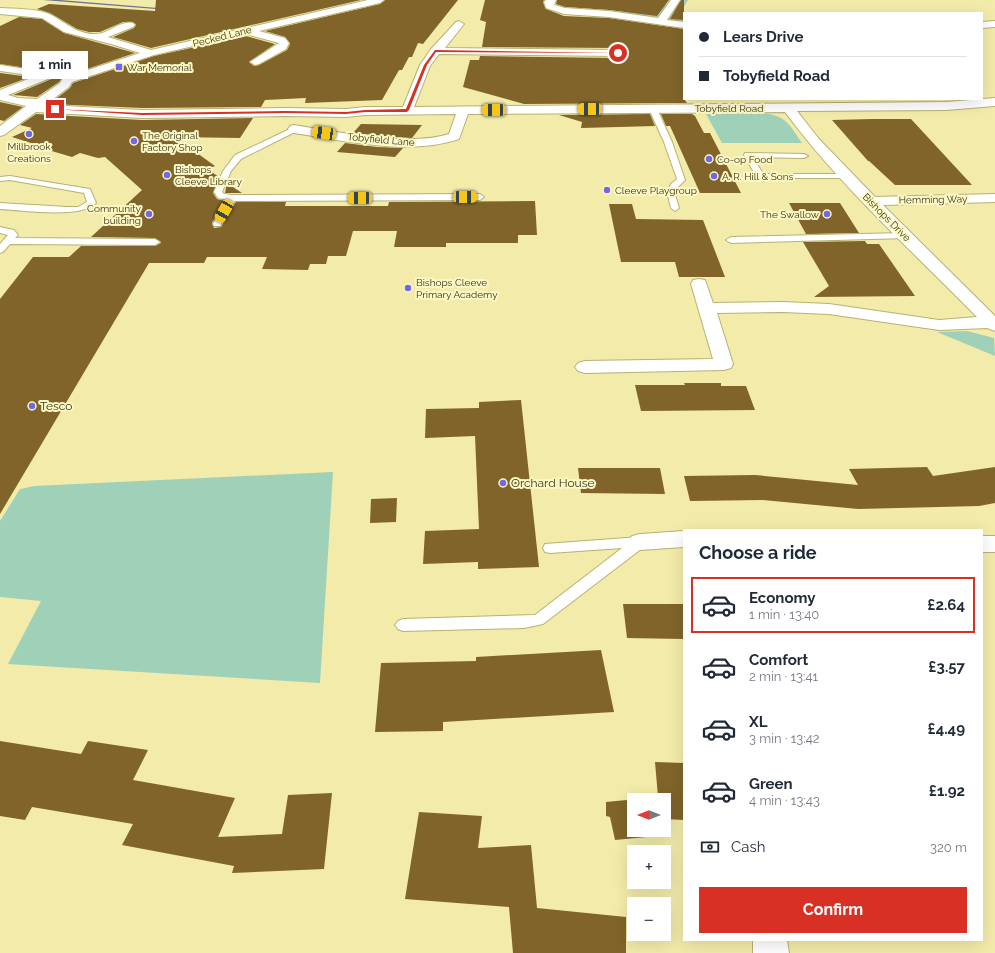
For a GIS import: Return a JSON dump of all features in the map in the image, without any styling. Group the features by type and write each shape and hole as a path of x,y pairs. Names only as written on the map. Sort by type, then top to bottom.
{"street":[{"path":"552,0 549,2 549,6 564,11 609,14 683,24"},
{"path":"662,20 676,0"},
{"name":"Pecked Lane","path":"67,80 151,53 372,1"},
{"path":"0,11 46,16 67,30 130,46 151,53"},
{"path":"407,110 425,65 435,51 459,24"},
{"path":"983,25 995,24"},
{"path":"97,38 130,25"},
{"path":"245,30 280,40 284,44 282,47 255,62"},
{"path":"435,51 618,53"},
{"path":"0,68 49,75 67,80 65,85 0,132"},
{"name":"Tobyfield Road","path":"49,75 8,90 1,95 5,99 35,106 142,114 346,113 407,110 654,109 722,104 788,108 946,106 995,102"},
{"name":"Bishops Drive","path":"788,108 814,142 846,176 993,324"},
{"name":"Tobyfield Lane","path":"294,129 388,140 426,143 445,141 455,136 462,110"},
{"path":"294,129 312,112"},
{"name":"Hemming Way","path":"870,201 995,198"},
{"path":"585,367 724,364 699,284"},
{"name":"Bishops Drive","path":"706,308 829,309 939,325 993,324"},
{"path":"640,542 683,539"},
{"path":"983,544 995,544"},
{"path":"770,941 771,953"}],"lane":[{"path":"654,109 668,142 681,180 671,189 670,193 675,208"},
{"path":"294,129 238,157 227,171 218,192 221,196 232,198 480,197"},
{"path":"804,156 748,155 760,176 846,176"},
{"path":"0,178 10,178 87,191 92,203 80,209 67,210 0,206"},
{"path":"217,224 232,198"},
{"path":"0,230 11,232 13,235 0,250"},
{"path":"731,240 905,236"},
{"path":"8,241 155,242"},
{"path":"550,548 640,542"},
{"path":"403,625 524,622 538,620 595,579 640,542"}],"green space":[{"path":"670,0 688,0 681,12 683,13 683,25 609,14 666,5"},
{"path":"762,113 777,116 786,122 802,143 722,143 706,114"},
{"path":"967,331 994,338 995,356 937,332"},
{"path":"333,472 320,683 8,664 41,601 0,597 0,521 20,489 34,486"}],"building":[{"path":"156,0 361,0 151,48 113,37 134,28 136,25 133,22 123,22 100,32 89,32 77,29 50,13 37,9 49,4 155,11"},
{"path":"385,0 458,0 423,44 418,43 412,57 409,57 402,70 399,70 382,100 305,103 306,98 265,100 261,107 142,108 49,104 70,88 73,83 154,56 246,36 275,44 249,62 254,66 259,65 287,50 290,44 285,37 265,31 380,4"},
{"path":"485,0 544,0 543,2 546,9 564,16 609,18 683,29 683,100 687,103 524,104 463,87 470,60 479,60 480,56 618,58 624,54 618,48 482,47 486,22 480,20"},
{"path":"557,0 669,0 657,16 609,10 565,7 556,4"},
{"path":"681,0 684,0 683,20 670,19"},
{"path":"19,17 42,19 64,33 135,53 63,77 59,82 37,97 13,95 54,78 56,75 53,72 0,64 0,26"},
{"path":"0,73 30,77 0,88"},
{"path":"0,102 23,107 4,121 0,120"},
{"path":"36,114 142,120 253,118 240,138 175,137 215,166 207,169 219,177 213,193 217,199 225,201 212,223 214,228 221,227 236,202 286,202 285,206 388,206 389,202 535,201 537,235 518,235 518,243 446,243 446,247 394,247 397,231 353,231 346,256 328,256 326,264 310,264 308,270 262,269 267,257 207,257 204,263 149,263 0,514 0,299 33,257 69,257 81,246 155,246 161,243 155,238 91,237 142,190 105,157 98,158 80,153 72,157 28,144 31,143 12,137 32,128 20,125"},
{"path":"650,114 655,126 581,128 582,122 559,115"},
{"path":"661,114 692,114 695,116 704,133 710,133 741,193 700,193 670,126 666,126"},
{"path":"911,119 972,185 895,185 868,161 832,120"},
{"path":"361,124 422,125 412,138 353,133"},
{"path":"345,143 377,147 403,148 395,157 337,152"},
{"path":"227,183 242,193 225,193"},
{"path":"789,203 840,203 859,233 806,234"},
{"path":"609,204 632,204 636,219 703,220 725,277 679,277 675,262 621,262"},
{"path":"865,241 867,244 879,244 915,296 814,297 829,286 803,242"},
{"path":"684,383 721,383 721,386 746,386 755,410 641,411 635,385 685,385"},
{"name":"Orchard House","path":"521,400 539,567 478,569 478,562 423,564 425,531 479,529 475,436 425,438 426,409 479,408 479,402"},
{"path":"927,467 933,476 995,467 995,503 979,506 858,509 763,500 690,501 684,476 755,475 858,485 849,469"},
{"path":"578,468 660,468 665,494 581,493"},
{"path":"397,498 396,522 370,523 371,499"},
{"path":"623,604 683,604 683,639 627,638"},
{"path":"601,650 614,712 443,722 443,731 375,732 381,663 476,661 476,657"},
{"path":"0,741 81,754 88,741 148,750 133,780 235,798 218,837 282,834 288,795 332,793 324,869 232,873 234,866 122,845 133,824 32,807 25,820 0,816"},
{"path":"655,762 683,763 683,820 671,819 671,793 658,793"},
{"path":"627,800 627,837 646,837 615,840 610,817 606,816 606,802"},
{"path":"419,812 482,816 478,848 531,845 537,908 626,917 626,953 513,953 509,907 405,899"}],"waterway":[{"path":"45,0 168,9"}],"place":[{"name":"War Memorial","path":"119,67"},
{"name":"Millbrook Creations","path":"29,134"},
{"name":"The Original Factory Shop","path":"134,141"},
{"name":"Co-op Food","path":"709,159"},
{"name":"Bishops Cleeve Library","path":"167,175"},
{"name":"A. R. Hill & Sons","path":"714,176"},
{"name":"Cleeve Playgroup","path":"607,190"},
{"name":"Community building","path":"149,214"},
{"name":"The Swallow","path":"827,214"},
{"name":"Bishops Cleeve Primary Academy","path":"408,288"},
{"name":"Tesco","path":"32,406"},
{"name":"Orchard House","path":"503,483"}],"route":[{"path":"55,109 142,114 285,112 346,113 407,110 425,65 435,51 618,53"}]}
